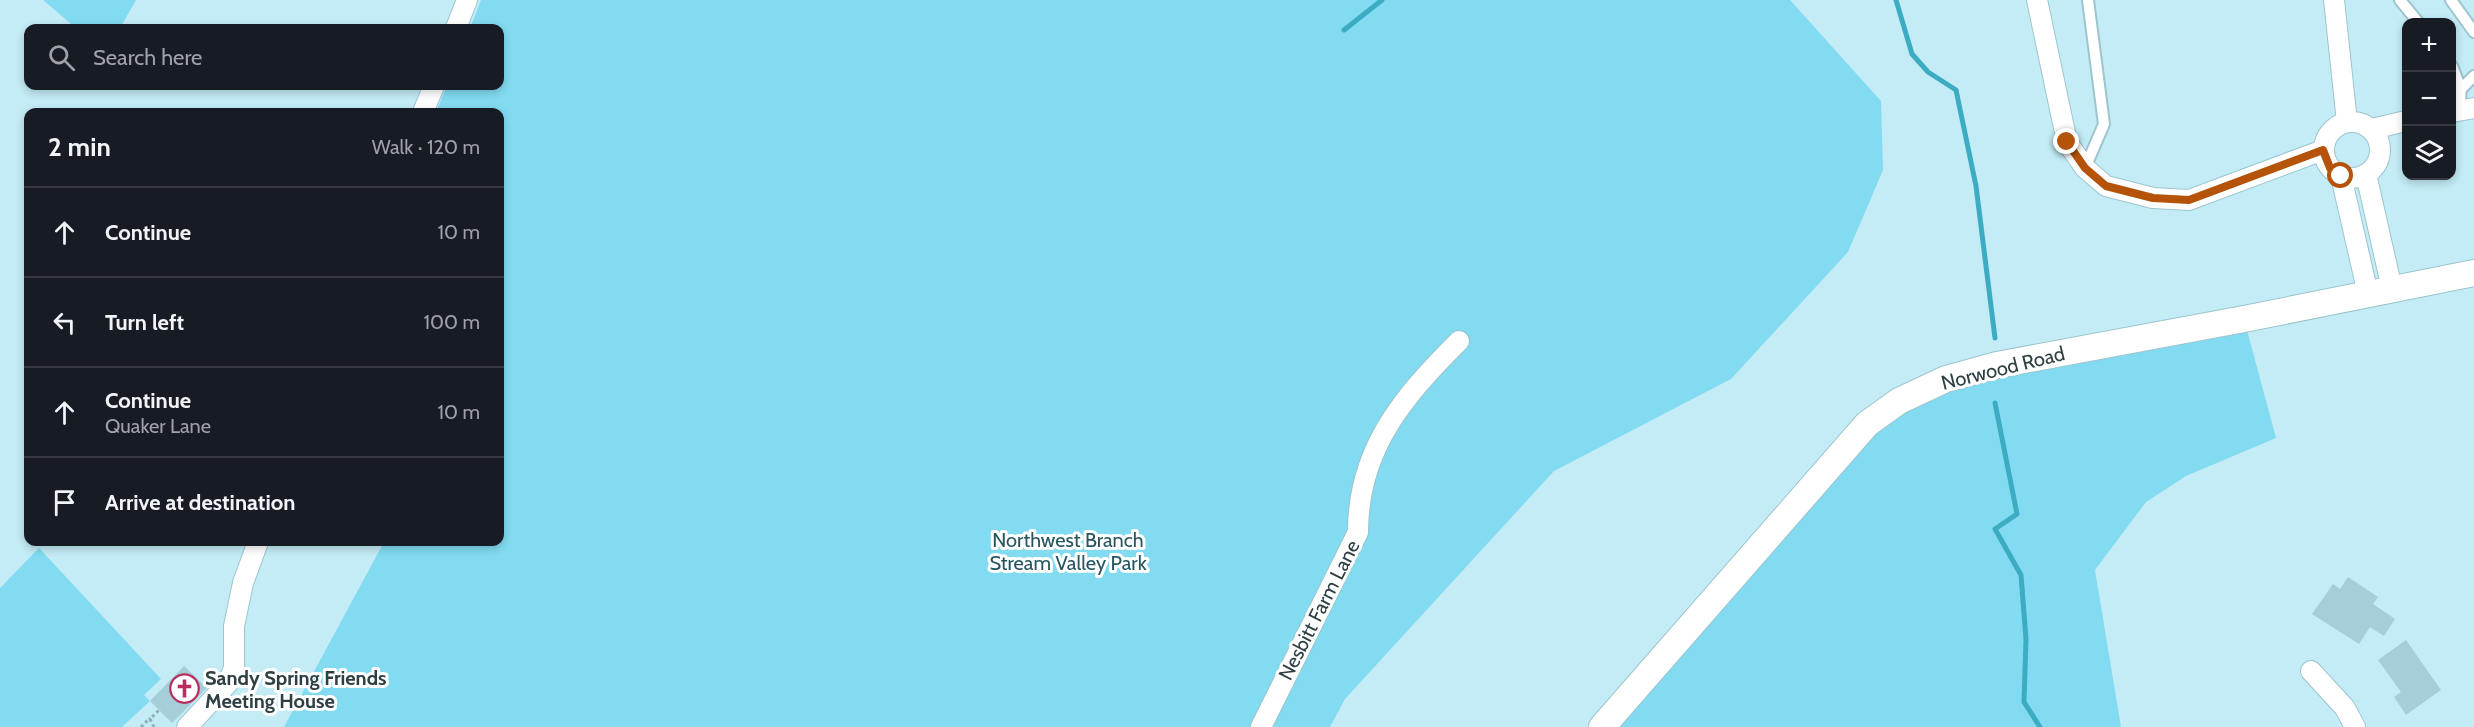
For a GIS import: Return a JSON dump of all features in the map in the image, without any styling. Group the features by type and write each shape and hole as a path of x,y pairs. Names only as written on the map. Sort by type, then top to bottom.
{"street":[{"path":"458,24 467,0"},
{"path":"2037,0 2067,142 2085,168 2106,186 2153,198 2189,200 2323,150"},
{"path":"2334,0 2347,122"},
{"path":"425,108 432,90"},
{"path":"2347,122 2364,123 2372,129 2378,137 2380,155 2377,164 2366,174 2354,178 2341,176 2330,168 2323,150 2329,132 2336,126 2347,122"},
{"path":"2372,129 2402,122"},
{"path":"2366,174 2380,291"},
{"path":"2341,176 2380,291"},
{"name":"Norwood Road","path":"1602,727 1867,424 1899,401 1946,379 1997,365 2474,273"},
{"name":"Nesbitt Farm Lane","path":"1261,727 1358,532 1360,496 1373,453 1386,428 1421,380 1459,341"},
{"path":"187,727 228,683 234,668 234,626 243,583 257,546"},
{"path":"2311,671 2345,708 2355,727"}],"lane":[{"path":"2085,168 2104,124 2088,0"},
{"path":"2400,0 2415,18"},
{"path":"2451,0 2474,32"},
{"path":"2454,72 2461,89 2461,110"},
{"path":"2461,89 2474,76"}],"path":[{"path":"141,727 159,710"},
{"path":"153,715 150,719 154,727"}],"green space":[{"path":"43,0 136,0 122,24 71,24"},
{"name":"Northwest Branch Stream Valley Park","path":"481,0 1790,0 1881,101 1883,170 1848,252 1731,379 1554,471 1345,699 1330,727 284,727 382,546 504,546 504,108 438,108 445,90 504,90 504,24 472,24"},
{"path":"2244,319 2276,438 2186,476 2146,502 2095,570 2121,727 1599,727 1899,401"},
{"path":"39,548 161,679 144,695 150,701 122,727 0,727 0,588"}],"building":[{"path":"2348,577 2378,597 2373,604 2395,619 2384,636 2370,627 2359,644 2312,614 2333,584 2340,589"},
{"path":"2406,640 2441,690 2406,715 2394,697 2401,692 2378,660"},
{"name":"Sandy Spring Friends Meeting House","path":"184,666 207,688 172,723 150,701"}],"waterway":[{"path":"1344,30 1382,0"},
{"path":"1896,0 1912,54 1928,72 1956,90 1976,186 1995,338"},
{"path":"1995,403 2017,514 1995,529 2021,575 2026,639 2024,702 2040,727"}],"place":[{"name":"Sandy Spring Friends Meeting House","path":"184,689"}],"route":[{"path":"2067,142 2085,168 2106,186 2153,198 2189,200 2238,184 2323,150 2330,168 2341,176"}]}
